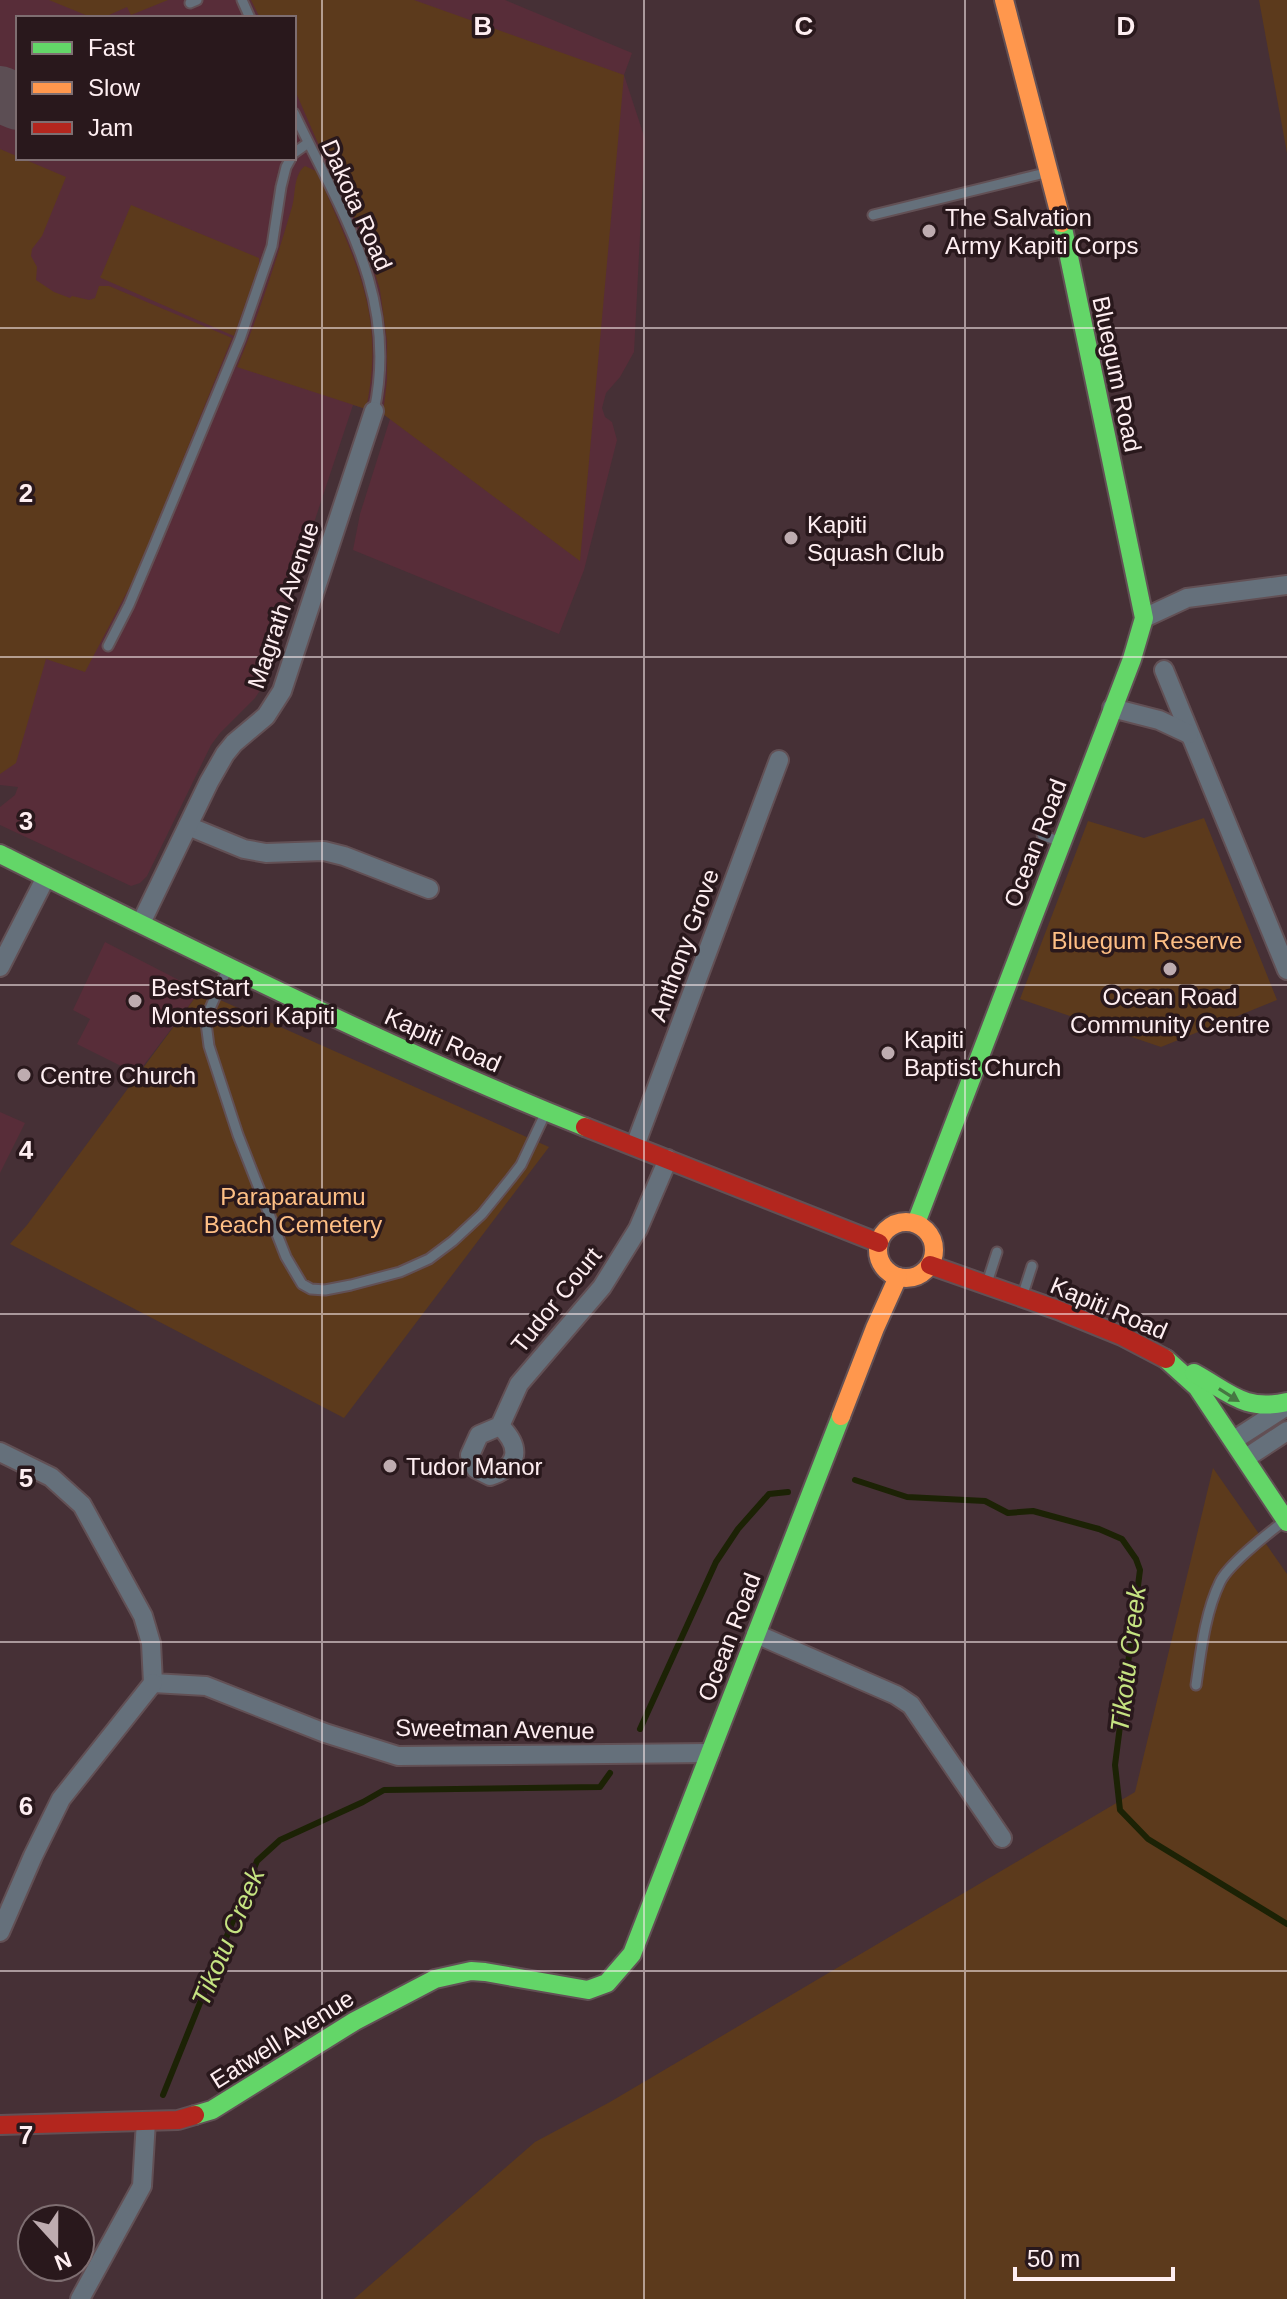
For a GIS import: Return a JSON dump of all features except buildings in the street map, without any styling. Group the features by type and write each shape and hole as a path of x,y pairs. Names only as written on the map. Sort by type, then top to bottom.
{"street":[{"name":"Bluegum Road","path":"1004,0 1050,172 1144,618"},
{"name":"Magrath Avenue","path":"141,923 225,754 266,716 282,691 374,411"},
{"path":"1144,618 1187,598 1287,585"},
{"name":"Ocean Road","path":"916,1223 1132,659 1144,618"},
{"path":"1164,670 1189,734 1281,939 1287,970"},
{"path":"1112,708 1159,720 1189,734"},
{"name":"Anthony Grove","path":"635,1146 779,760"},
{"path":"188,826 244,849 266,853 324,851 344,856 429,889"},
{"name":"Kapiti Road","path":"0,854 228,967 452,1072 879,1243"},
{"path":"0,967 46,877"},
{"name":"Tudor Court","path":"500,1426 519,1384 602,1287 638,1229 668,1159"},
{"path":"904,1221 916,1223 931,1236 934,1255 930,1265 919,1275 898,1277 880,1260 879,1243 884,1232 893,1225 904,1221"},
{"name":"Kapiti Road","path":"930,1265 1140,1343 1163,1356 1197,1387 1286,1521"},
{"name":"Ocean Road","path":"581,1990 607,1983 632,1954 875,1328 898,1277"},
{"path":"1176,1366 1205,1378 1245,1404 1287,1404"},
{"path":"1234,1440 1287,1404"},
{"path":"1246,1458 1287,1431"},
{"path":"0,1452 51,1477 82,1505 143,1616 151,1643 153,1683 61,1799 0,1932"},
{"path":"756,1634 896,1695 911,1705 1002,1838"},
{"name":"Sweetman Avenue","path":"153,1683 206,1686 325,1733 398,1756 710,1753"},
{"name":"Eatwell Avenue","path":"0,2125 178,2120 212,2110 355,2021 435,1979 471,1971 485,1972 581,1990"},
{"path":"80,2299 142,2186 146,2121"}],"lane":[{"name":"Dakota Road","path":"296,117 337,199 372,286 380,344 374,411"},
{"path":"296,153 308,143"},
{"path":"108,646 129,605 240,339 272,246 281,187 290,160"},
{"path":"873,215 1050,172"},
{"path":"1042,835 1061,842"},
{"path":"228,967 208,1013 209,1046 238,1135 286,1257 302,1284 311,1289 325,1290 400,1272 429,1259 453,1241 482,1214 521,1165 546,1111"},
{"path":"986,1285 997,1252"},
{"path":"1022,1297 1032,1266"},
{"path":"1196,1685 1204,1632 1221,1580 1252,1548 1286,1521"}],"shaded area":[{"path":"0,0 505,0 632,53 624,75 645,139 634,352 620,377 606,393 602,408 605,417 612,422 617,440 584,570 559,634 353,550 360,514 390,419 353,405 299,568 279,645 263,686 211,745 147,876 131,886 0,825 0,807 15,795 18,787 0,785"},
{"name":"BestStart Montessori Kapiti","path":"105,942 200,991 137,1074 77,1044 90,1019 73,1010"},
{"path":"0,1112 25,1123 0,1173"}],"green space":[{"path":"49,0 168,0 131,15 127,7 109,16 88,16"},
{"path":"251,0 414,0 624,75 580,561 383,414 387,341 380,290 364,237 296,93 296,16 259,16"},
{"path":"1259,0 1287,0 1287,153"},
{"path":"0,149 16,156 16,160 26,160 66,177 42,236 32,249 31,256 37,267 36,280 54,292 89,300 95,298 99,286 109,286 232,338 137,573 85,672 46,659 16,763 0,774"},
{"path":"305,166 316,171 321,180 364,290 372,345 366,409 237,367 273,268 297,180"},
{"path":"131,205 259,258 234,336 101,278"},
{"name":"Bluegum Reserve","path":"1204,818 1277,1000 1161,1047 1020,999 1088,821 1144,838"},
{"name":"Paraparaumu Beach Cemetery","path":"200,991 549,1147 344,1418 10,1244"},
{"path":"1213,1468 1287,1574 1287,2299 354,2299 535,2142 610,2102 1135,1792"}],"waterway":[{"name":"Tikotu Creek","path":"855,1480 907,1497 985,1501 1008,1513 1033,1511 1099,1529 1122,1539 1140,1570 1115,1765 1120,1810 1148,1839 1287,1924"},
{"name":"Tikotu Creek","path":"640,1729 716,1562 738,1529 769,1494 788,1492"},
{"name":"Tikotu Creek","path":"163,2095 257,1861 280,1840 384,1790 600,1787 610,1773"}],"taxiway":[{"path":"0,94 16,101"}],"traffic: fast":[{"path":"916,1223 1132,659 1144,618 1062,223"},
{"path":"0,854 363,1031 585,1127"},
{"path":"1166,1359 1197,1387 1287,1522"},
{"path":"1194,1373 1248,1402 1287,1402"},
{"path":"195,2115 212,2110 355,2021 435,1979 471,1971 588,1990 607,1983 632,1954 841,1416"}],"traffic: slow":[{"path":"1004,0 1062,223"},
{"path":"906,1222 926,1230 934,1250 926,1270 906,1278 886,1270 878,1250 886,1230 906,1222"},
{"path":"841,1416 898,1277"}],"traffic: jam":[{"path":"585,1127 879,1243"},
{"path":"930,1265 1058,1310 1122,1336 1166,1359"},
{"path":"0,2125 178,2120 195,2115"}],"place":[{"name":"The Salvation Army Kapiti Corps","path":"929,231"},
{"name":"Kapiti Squash Club","path":"791,538"},
{"name":"Ocean Road Community Centre","path":"1170,969"},
{"name":"BestStart Montessori Kapiti","path":"135,1001"},
{"name":"Kapiti Baptist Church","path":"888,1053"},
{"name":"Centre Church","path":"24,1075"},
{"name":"Tudor Manor","path":"390,1466"}]}
